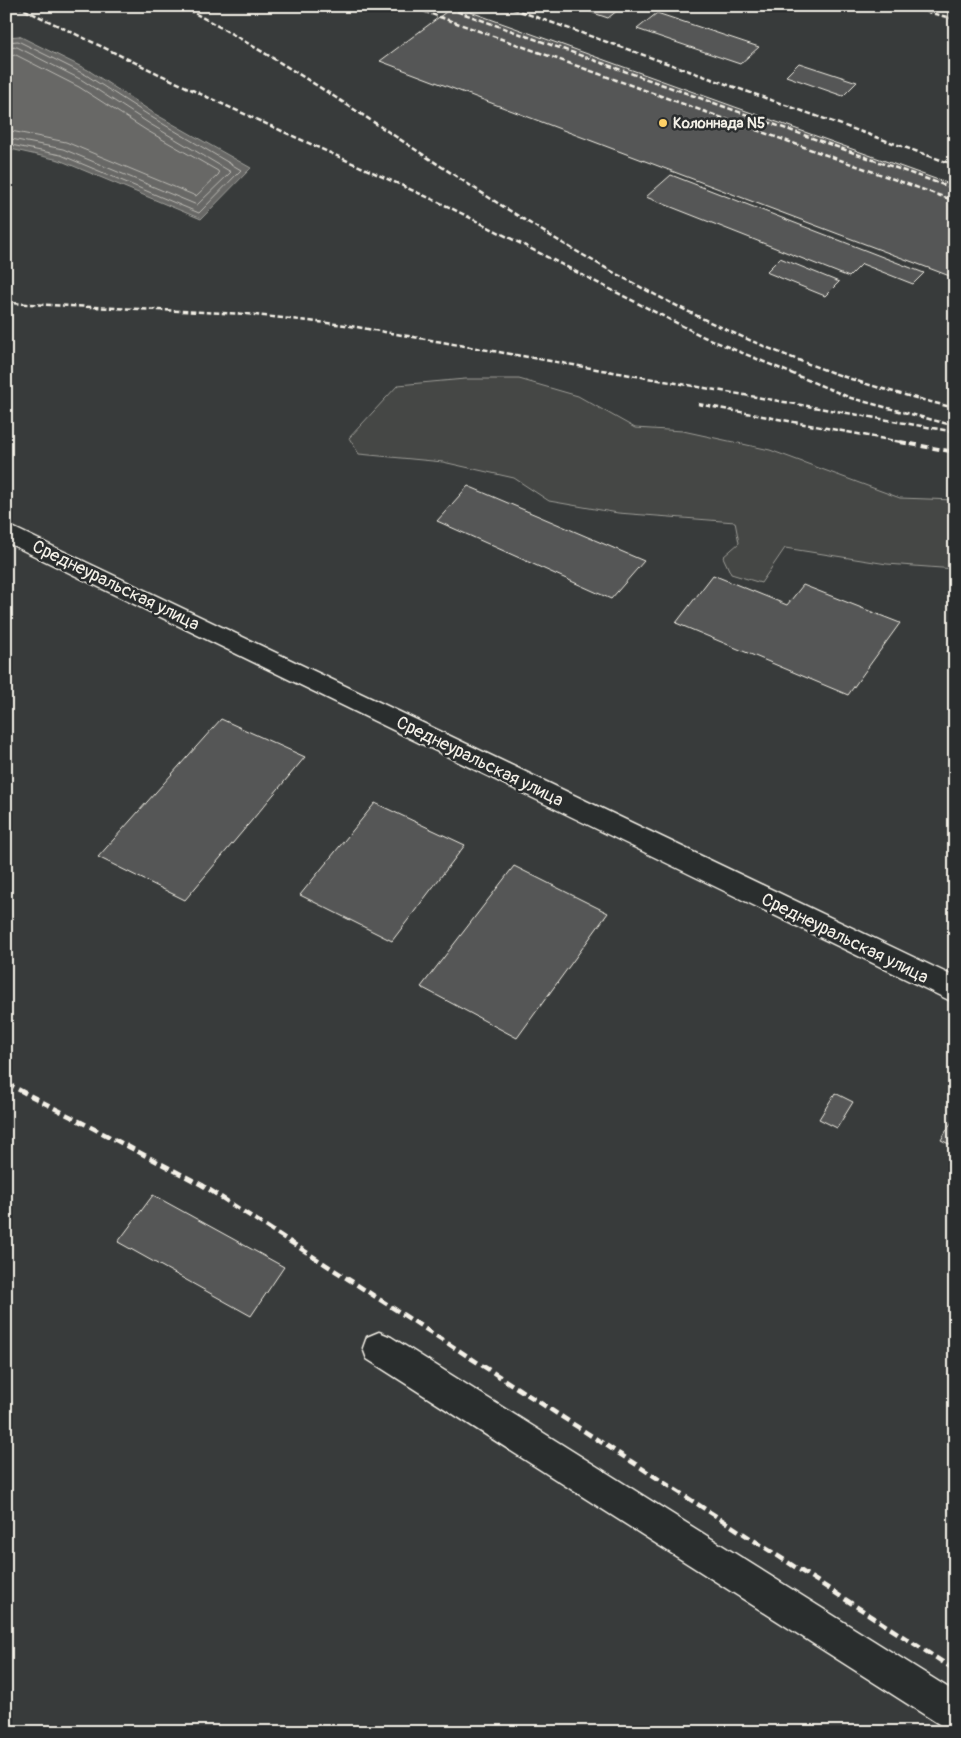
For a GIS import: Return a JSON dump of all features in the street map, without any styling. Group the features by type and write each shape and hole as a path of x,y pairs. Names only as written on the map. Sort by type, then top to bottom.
{"street":[{"name":"Среднеуральская улица","path":"6,532 955,991"},
{"path":"379,1348 955,1713"}],"shaded area":[{"path":"6,6 955,6 955,1732 6,1732"},
{"path":"465,379 519,379 578,396 635,428 683,431 770,450 900,498 955,500 955,569 887,564 785,548 761,583 731,574 723,557 739,543 735,522 618,513 549,501 514,478 443,462 359,454 349,438 398,385"}],"water":[{"path":"19,36 88,70 155,114 251,168 201,219 59,160 6,148 6,37"}],"building":[{"name":"Колоннада N5","path":"454,6 955,186 955,278 380,61"},
{"path":"573,6 623,6 608,18"},
{"path":"657,13 759,47 740,64 637,29"},
{"path":"799,63 857,82 843,96 786,76"},
{"path":"671,175 924,273 913,284 862,264 849,277 646,197"},
{"path":"780,258 839,282 825,296 766,272"},
{"path":"468,486 644,561 611,599 437,521"},
{"path":"713,575 787,605 803,585 900,623 848,695 676,623"},
{"path":"955,639 955,655 947,652"},
{"path":"221,719 305,757 185,900 98,857"},
{"path":"375,803 465,845 392,941 300,895"},
{"path":"514,866 608,913 517,1038 421,987"},
{"path":"835,1093 853,1102 837,1128 819,1119"},
{"path":"955,1116 955,1147 941,1140"},
{"path":"153,1195 284,1267 251,1316 118,1242"}],"railway":[{"path":"17,6 207,97 447,206 704,337 851,398 955,426"},
{"path":"181,6 227,31 316,85 536,227 610,271 686,311 765,346 845,377 955,408"},
{"path":"409,6 955,201"},
{"path":"442,6 955,189"},
{"path":"505,6 955,165"},
{"path":"903,6 955,19"},
{"path":"6,303 246,314 345,325 950,431"},
{"path":"698,404 906,443"},
{"path":"900,442 955,452"},
{"path":"6,1083 202,1185 955,1670"}],"place":[{"name":"Колоннада N5","path":"663,123"}]}
